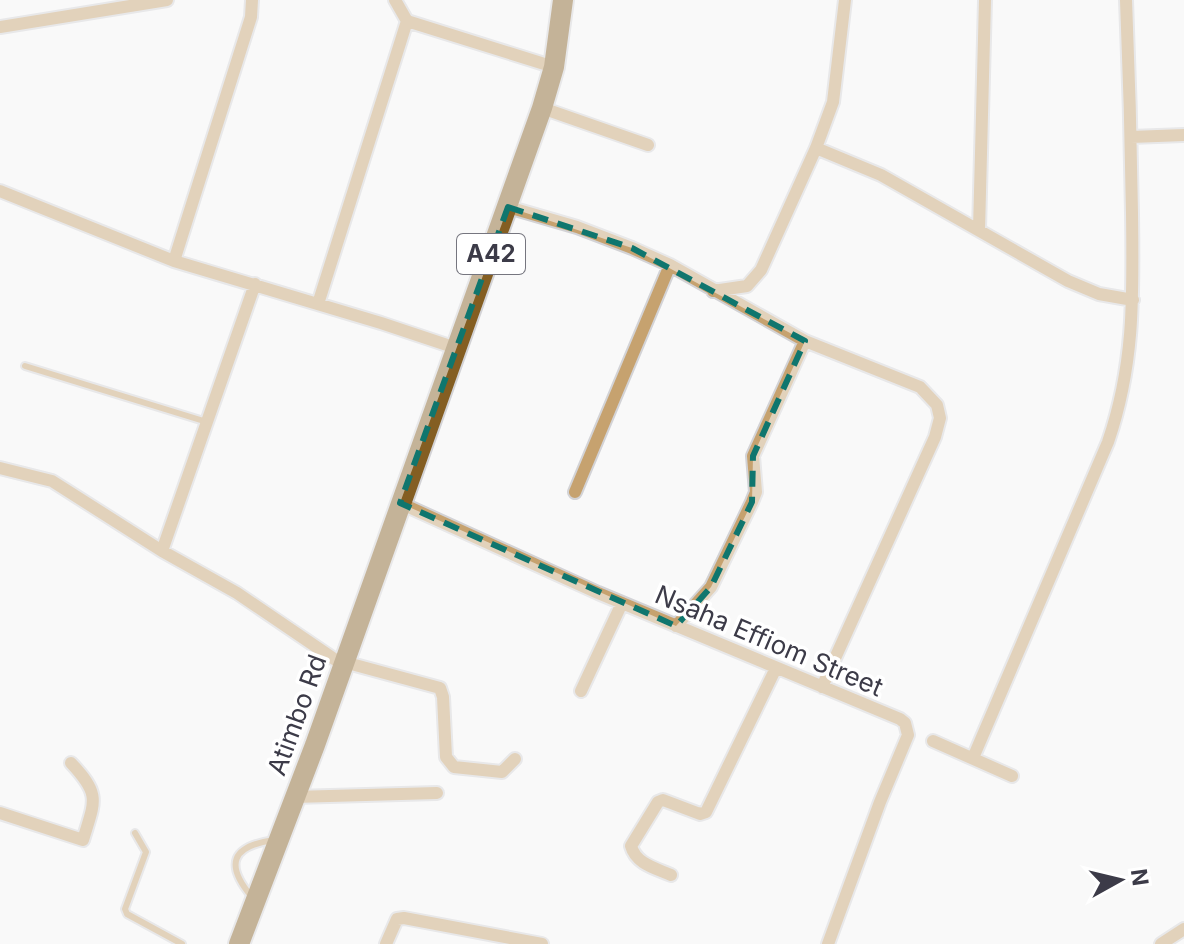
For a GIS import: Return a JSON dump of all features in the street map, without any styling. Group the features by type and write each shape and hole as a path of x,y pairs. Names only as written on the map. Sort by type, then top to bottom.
{"main road":[{"name":"A42","path":"400,503 542,108 554,67 563,0"},
{"name":"Atimbo Rd","path":"239,944 400,503"}],"street":[{"path":"0,27 167,0"},
{"path":"174,261 251,17 252,0"},
{"path":"395,0 407,21 554,67"},
{"path":"713,291 747,286 761,270 816,148 836,89 845,0"},
{"path":"979,230 985,0"},
{"path":"973,758 1108,442 1129,365 1133,300 1126,0"},
{"path":"318,304 407,21"},
{"path":"542,108 648,145"},
{"path":"1131,137 1184,135"},
{"path":"816,148 881,175 1081,288 1133,300"},
{"path":"0,191 174,261 456,348"},
{"path":"508,207 577,227 670,265 805,341 920,387 929,393 937,405 940,418 935,437 822,687"},
{"path":"575,492 670,265"},
{"path":"162,551 255,284"},
{"path":"676,626 711,587 752,502 756,492 753,456 805,341"},
{"path":"0,468 52,481 162,551 237,593 343,664 440,688 446,757 454,767 502,772 515,759"},
{"name":"Nsaha Effiom Street","path":"400,503 622,603 905,723 908,735 869,830 828,944"},
{"path":"581,691 622,603"},
{"path":"671,875 643,863 634,855 631,846 658,802 663,800 700,814 706,812 776,668"},
{"path":"933,741 1012,776"},
{"path":"0,813 83,840 93,807 92,795 90,783 71,763"},
{"path":"294,797 437,793"},
{"path":"386,944 397,919 404,918 542,944"},
{"path":"1161,944 1184,929"}],"lane":[{"path":"25,366 207,422"},
{"path":"135,833 146,852 125,909 182,944"},
{"path":"255,900 240,883 234,870 239,854 251,843 278,840"}],"highlighted area":[{"path":"508,207 632,248 805,341 753,456 752,502 711,587 676,626 400,503"}]}
